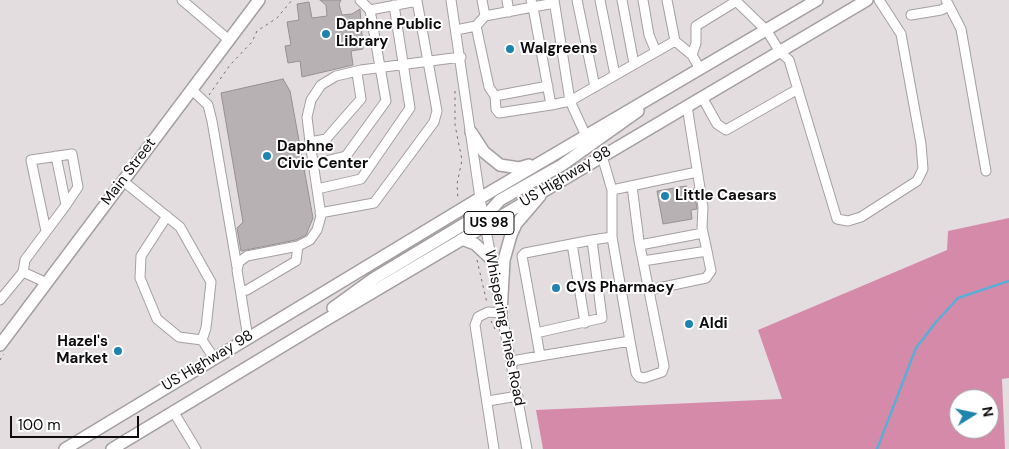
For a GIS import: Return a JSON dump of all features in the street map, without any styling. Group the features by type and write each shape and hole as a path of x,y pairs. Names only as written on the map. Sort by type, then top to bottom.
{"main road":[{"name":"Main Street","path":"3,348 47,283 259,0"},
{"name":"US Highway 98","path":"112,449 547,188 867,0"},
{"name":"US Highway 98","path":"65,449 480,198 767,31 811,2"},
{"path":"484,226 489,212 500,200 562,165 620,126 658,94"},
{"path":"471,132 492,160 508,168 518,168 547,159"},
{"path":"501,313 504,260 510,235 516,224 547,188"},
{"path":"297,337 373,279 466,223 478,209 480,198"},
{"path":"462,239 475,244 490,258"}],"street":[{"path":"182,0 229,40"},
{"path":"313,164 346,156 386,101 370,10 360,0"},
{"name":"Whispering Pines Road","path":"451,0 461,57 484,226 512,361 527,449"},
{"path":"482,0 485,16"},
{"path":"506,0 509,12"},
{"path":"577,0 595,87"},
{"path":"600,0 615,76"},
{"path":"622,0 634,64"},
{"path":"643,0 648,35 656,52"},
{"path":"666,0 674,41 692,55 700,69"},
{"path":"692,55 696,43 696,26 735,1 767,31 780,52 789,60 837,219 848,220 861,217 917,181 923,169 922,144 901,34 879,0"},
{"path":"320,213 374,203 434,122 437,110 417,1 370,10"},
{"path":"456,30 476,26 485,16 509,12 532,4 554,2 570,101 586,136"},
{"path":"911,16 942,10 948,3 961,29 986,171"},
{"path":"532,4 551,105"},
{"path":"317,190 361,178 410,108 394,5"},
{"path":"476,26 488,86 495,96 496,109 500,113 570,101 674,41"},
{"path":"238,271 239,262 247,256 298,246 310,240 316,230 320,213 307,117 311,100 321,85 336,76 361,70 461,57"},
{"path":"310,142 326,139 362,99 357,73 361,70"},
{"path":"495,96 548,86"},
{"path":"702,97 717,124 726,130 798,89"},
{"path":"192,90 203,98 208,105 212,121 248,338"},
{"path":"649,290 706,278 711,271 687,106"},
{"path":"0,300 23,272 25,260 78,187 72,154 31,160 46,231"},
{"path":"56,156 66,205"},
{"path":"602,156 612,190 612,237 636,373 639,377 644,378 662,372 664,366 640,245 632,186"},
{"path":"612,190 697,172"},
{"path":"123,181 180,227 211,282 206,328 202,340"},
{"path":"167,216 142,256 140,278 156,319 179,336 202,340 214,358"},
{"path":"640,245 704,233"},
{"path":"540,356 522,256 525,253 612,237"},
{"path":"536,332 599,321 603,315 592,240"},
{"path":"572,244 585,323"},
{"path":"241,291 247,290 296,261 298,246"},
{"path":"643,261 707,251"},
{"path":"23,272 47,283"},
{"path":"494,449 475,325 478,317 488,312 501,313"},
{"path":"512,361 630,340"},
{"path":"488,401 518,396"},
{"path":"174,411 196,449"}],"path":[{"path":"203,98 212,93 230,65 252,42 257,31 277,18 292,0"},
{"path":"0,360 3,348"}],"shaded area":[{"path":"1009,218 1009,378 1002,379 1005,449 543,449 536,410 782,399 758,330 947,250 948,231"}],"building":[{"name":"Daphne Public Library","path":"320,0 341,0 339,4 342,15 352,14 360,9 363,49 351,51 353,65 302,77 300,61 288,63 285,46 291,45 287,22 299,20 297,4 309,2 312,18 327,16 326,5"},
{"name":"Daphne Civic Center","path":"283,79 290,91 313,218 306,235 296,240 241,251 237,228 243,222 221,93"},
{"path":"686,186 687,190 694,189 697,209 691,210 692,219 663,224 657,191"}],"waterway":[{"path":"877,449 916,348 936,322 958,298 1009,281"}],"place":[{"name":"Daphne Public Library","path":"326,34"},
{"name":"Walgreens","path":"510,49"},
{"name":"Daphne Civic Center","path":"267,156"},
{"name":"Little Caesars","path":"665,196"},
{"name":"CVS Pharmacy","path":"556,288"},
{"name":"Aldi","path":"689,324"},
{"name":"Hazel's Market","path":"118,351"}]}
